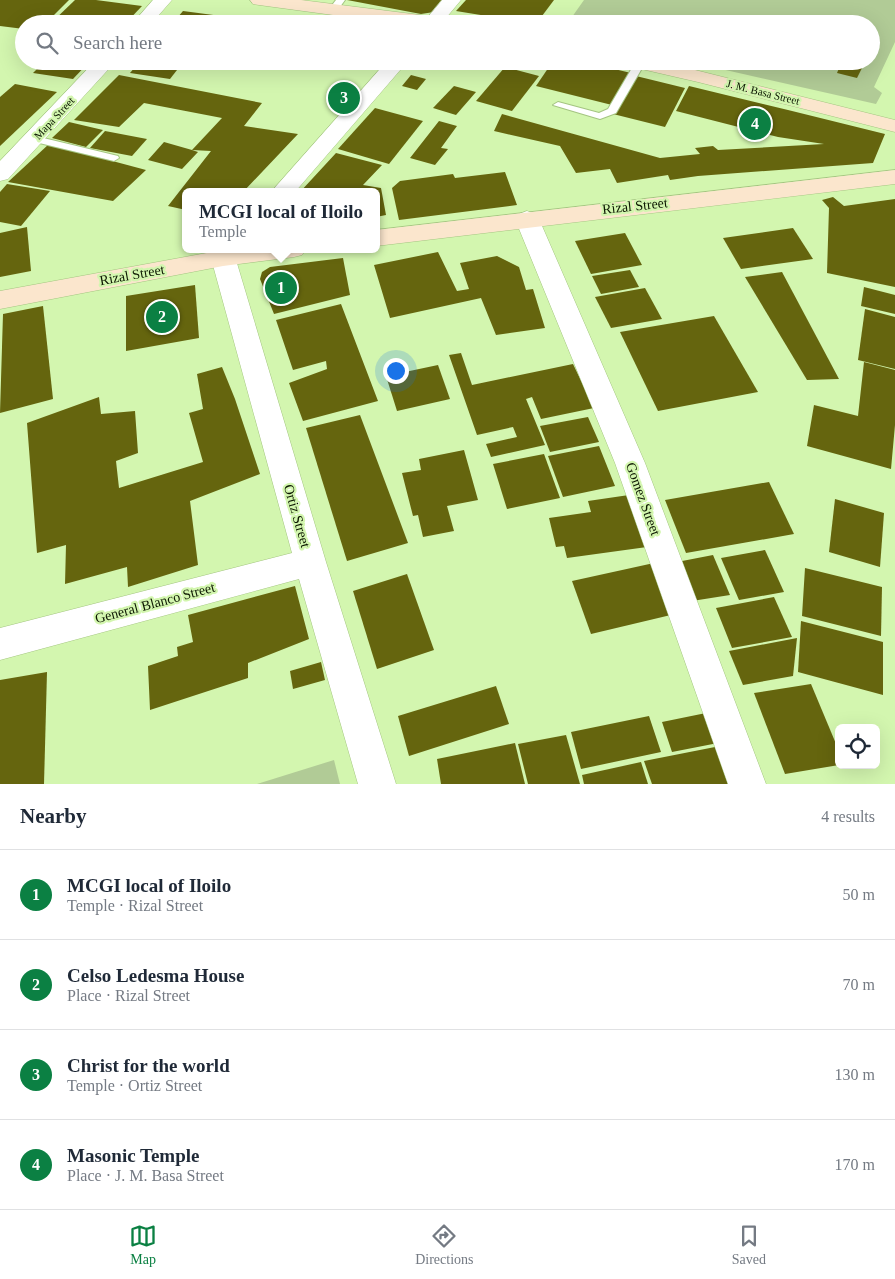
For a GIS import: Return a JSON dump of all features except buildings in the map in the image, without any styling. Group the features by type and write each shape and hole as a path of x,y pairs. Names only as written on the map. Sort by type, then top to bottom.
{"main road":[{"path":"266,0 338,4 395,15"},
{"name":"J. M. Basa Street","path":"673,70 895,126"},
{"name":"Rizal Street","path":"380,237 895,177"},
{"name":"Rizal Street","path":"0,300 228,254 241,253"}],"street":[{"path":"149,15 163,0"},
{"path":"442,15 452,0"},
{"name":"Mapa Street","path":"0,174 35,139 98,70"},
{"path":"286,188 390,70"},
{"name":"Gomez Street","path":"527,219 630,463 747,784"},
{"name":"Ortiz Street","path":"228,254 310,562 377,784"},
{"name":"General Blanco Street","path":"0,644 310,562"}],"lane":[{"path":"558,105 600,116 607,114 612,111 632,70"},
{"path":"35,139 114,158"}],"green space":[{"path":"584,0 895,0 895,42 874,87 882,93 876,104 726,70 880,70 880,15 573,15"},
{"path":"334,760 340,784 257,784"}],"place":[{"name":"Christ for the world","path":"344,98"},
{"name":"Masonic Temple","path":"755,124"},
{"name":"MCGI local of Iloilo","path":"281,288"},
{"name":"Celso Ledesma House","path":"162,317"}]}
